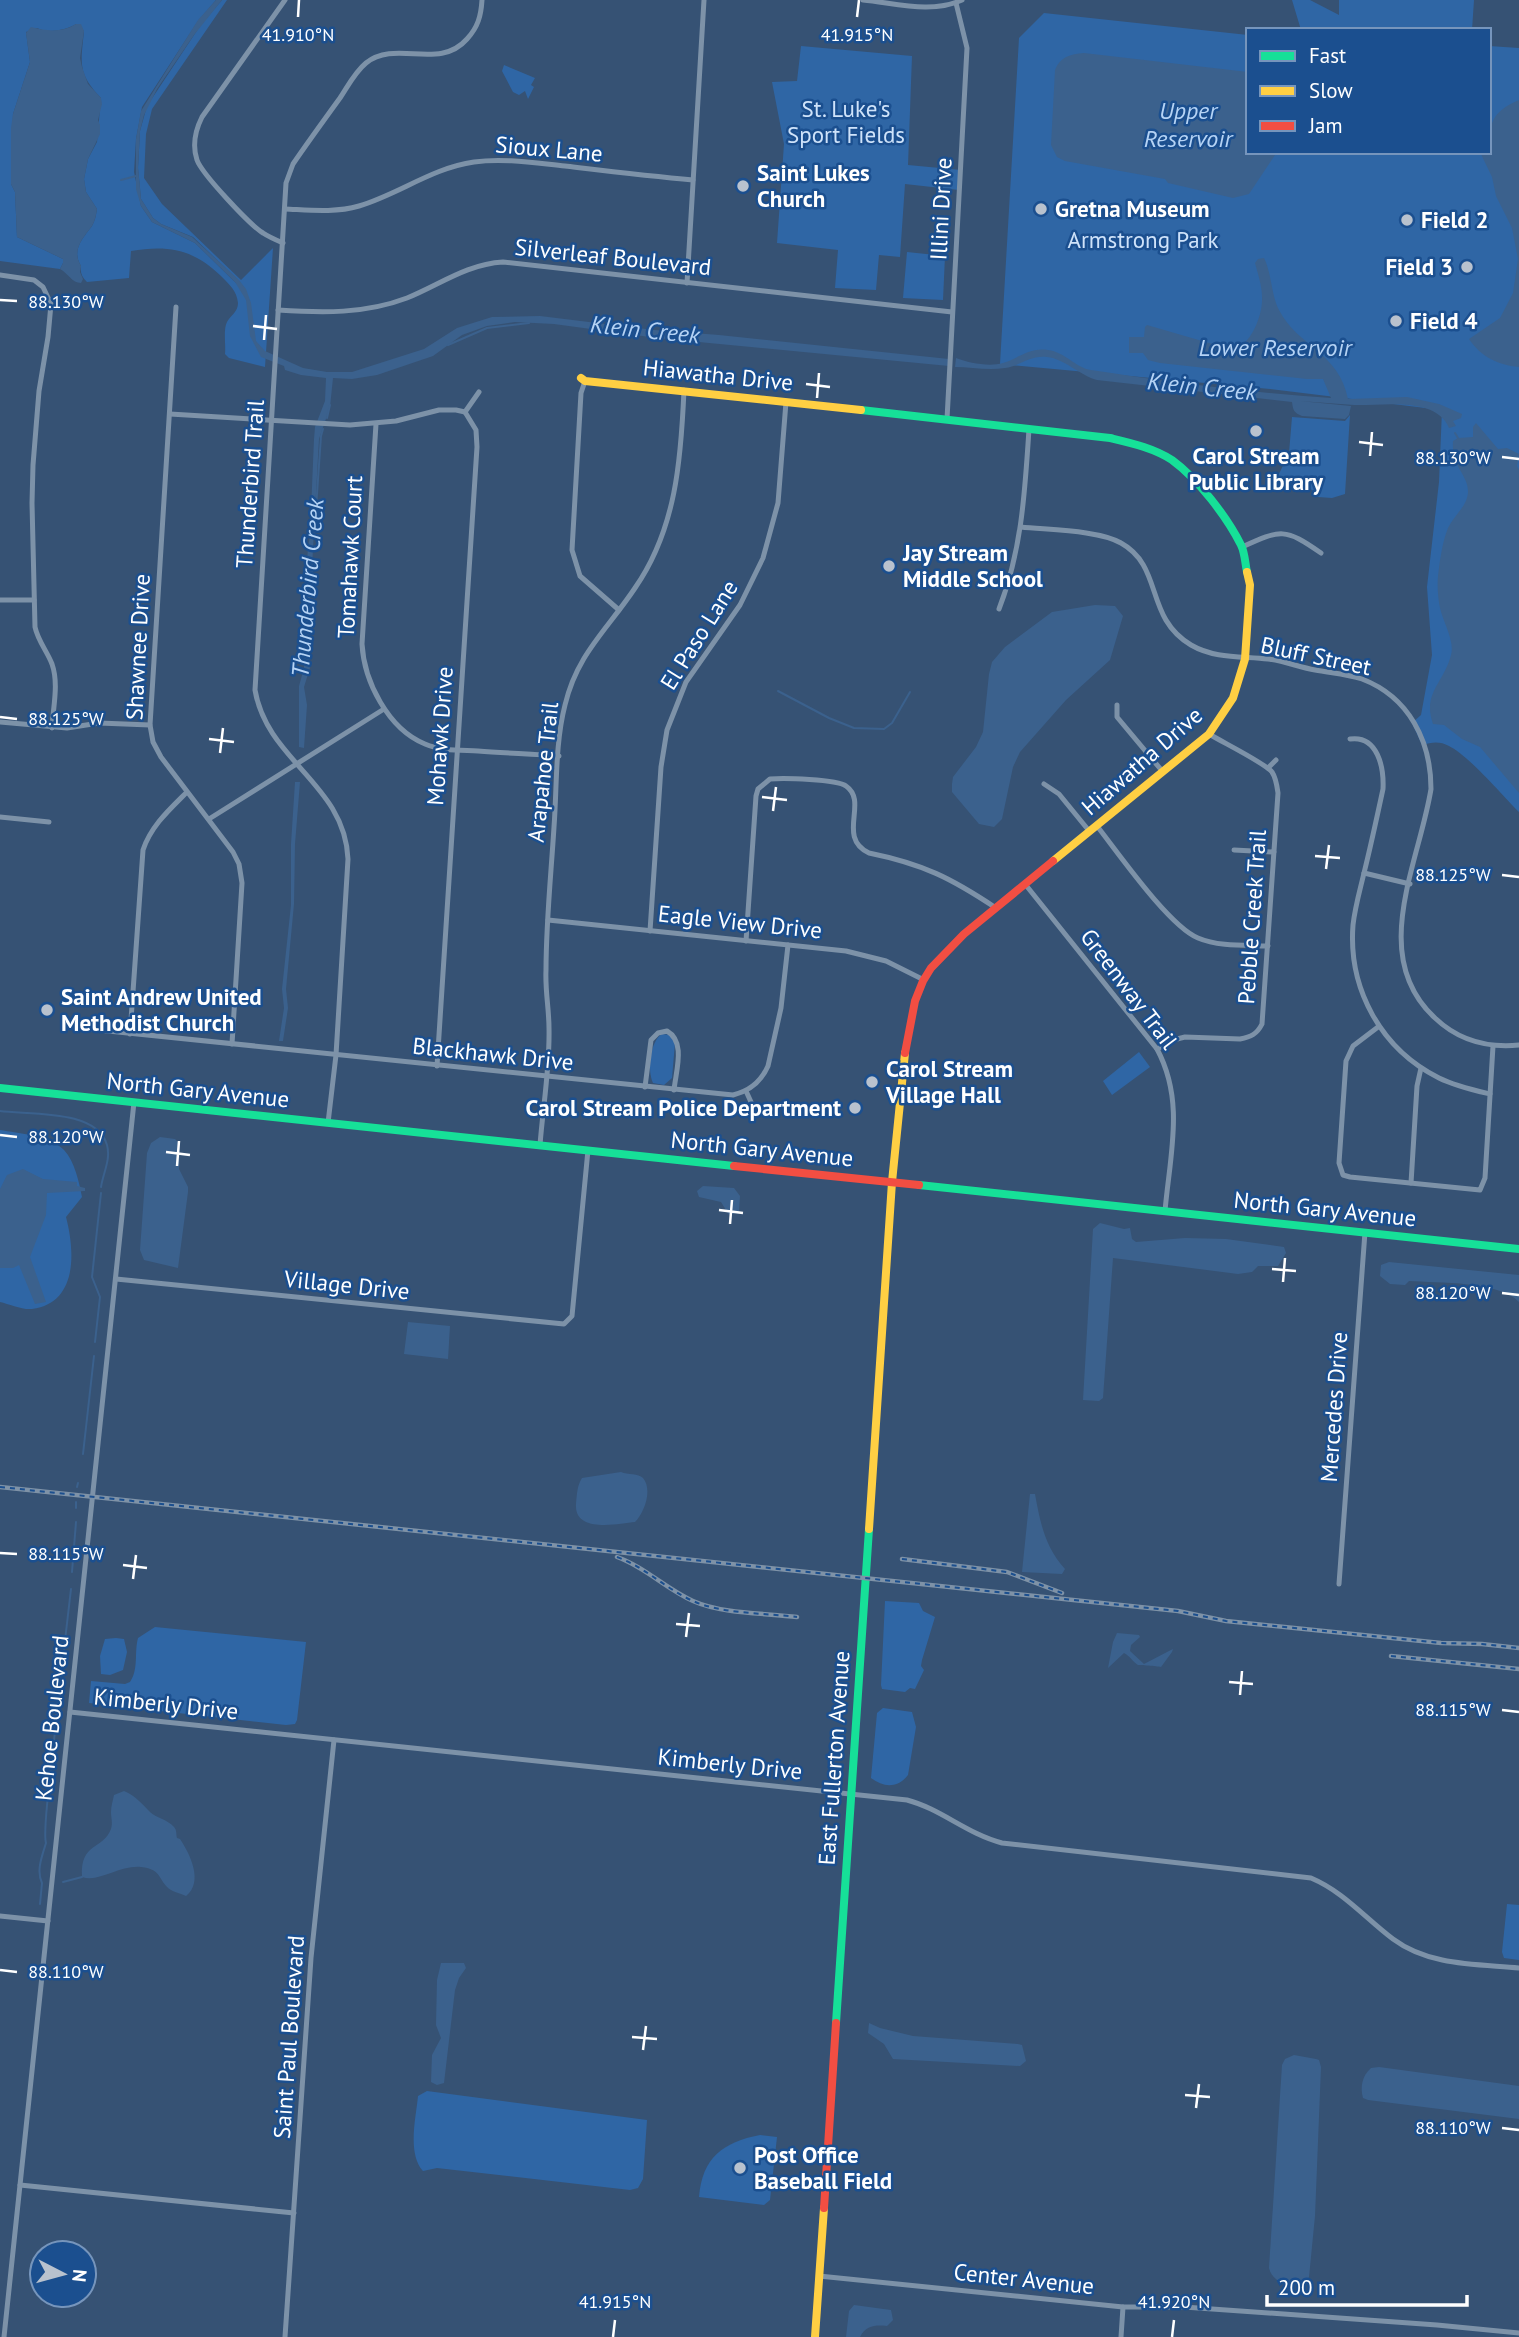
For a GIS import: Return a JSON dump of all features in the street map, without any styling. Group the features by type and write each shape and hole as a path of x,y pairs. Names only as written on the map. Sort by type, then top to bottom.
{"street":[{"path":"283,243 261,232 204,173 197,160 194,144 202,117 285,0"},
{"name":"Thunderbird Trail","path":"328,1123 336,1055 347,848 337,813 266,725 257,705 255,690 286,183 290,169 362,67 387,53 431,56 460,47 475,30 482,0"},
{"path":"687,283 704,0"},
{"path":"863,0 929,7 959,1"},
{"name":"Illini Drive","path":"947,419 967,48 959,1"},
{"name":"Sioux Lane","path":"285,209 327,211 352,208 434,172 485,161 516,161 693,180"},
{"name":"Silverleaf Boulevard","path":"278,310 319,313 370,309 405,298 467,269 503,262 952,312"},
{"path":"0,275 34,280 43,287 51,304 39,391 32,503 37,635 54,673 52,727"},
{"name":"Shawnee Drive","path":"176,307 150,725 156,748 233,852 242,874 232,1044"},
{"path":"583,380 572,550 580,576 619,610"},
{"name":"Hiawatha Drive","path":"583,380 1126,440 1159,453 1186,472 1212,501 1242,547 1251,598 1245,659 1233,698 1209,734 948,949 923,980 907,1036 892,1182"},
{"name":"Arapahoe Trail","path":"540,1145 549,1029 546,971 548,920 563,714 574,677 593,642 650,565 670,515 679,466 684,390"},
{"path":"170,414 350,425 376,424 439,410 465,412 479,392"},
{"name":"El Paso Lane","path":"650,931 661,767 667,730 687,682 740,605 763,558 778,503 786,402"},
{"name":"Mohawk Drive","path":"437,1066 477,447 476,430 465,412"},
{"name":"Tomahawk Court","path":"376,424 362,644 368,678 384,709 413,738 432,747 559,756"},
{"path":"999,608 1013,568 1021,527 1029,429"},
{"name":"Bluff Street","path":"1021,527 1104,536 1121,542 1143,562 1166,624 1181,638 1202,650 1245,659 1276,660 1363,680 1391,696 1409,713 1422,736 1431,771 1429,803 1402,918 1400,942 1409,983 1422,1004 1444,1026 1465,1038 1493,1046 1519,1045"},
{"path":"1242,547 1279,533 1298,537 1321,553"},
{"path":"0,600 34,600"},
{"path":"1117,705 1117,717 1163,772"},
{"path":"208,819 384,709"},
{"path":"0,722 67,728 99,723 150,725"},
{"path":"1209,734 1268,768 1276,760"},
{"path":"1350,739 1356,738 1374,746 1384,773 1383,789 1354,915 1353,951 1360,985 1378,1027 1421,1068 1462,1087 1490,1094"},
{"name":"Pebble Creek Trail","path":"1157,1049 1185,1037 1240,1039 1258,1036 1264,1015 1278,793 1273,773 1268,768"},
{"path":"756,776 763,784"},
{"path":"747,941 756,796 763,784 770,779 842,784 849,789 854,801 853,835 857,845 869,853 932,870 960,884 996,908"},
{"path":"849,789 857,783"},
{"path":"1044,784 1059,794 1166,912 1189,933 1217,943 1268,946"},
{"path":"130,1034 143,850 156,824 187,792"},
{"path":"0,817 49,822"},
{"path":"850,851 857,845"},
{"path":"1234,850 1274,852"},
{"path":"1364,873 1410,884"},
{"name":"Greenway Trail","path":"1025,884 1157,1049 1170,1078 1175,1110 1165,1211"},
{"name":"Eagle View Drive","path":"548,920 846,951 872,956 923,980"},
{"path":"751,1102 746,1091 756,1084 768,1066 780,1008 788,945"},
{"path":"1378,1027 1353,1046 1346,1061 1339,1163 1342,1175 1480,1190 1485,1178 1493,1046"},
{"name":"Blackhawk Drive","path":"79,1028 724,1095 746,1091"},
{"path":"645,1087 651,1040 658,1033 667,1031 675,1035 679,1046 674,1090"},
{"path":"1411,1183 1417,1086 1421,1068"},
{"name":"North Gary Avenue","path":"0,1088 1519,1249"},
{"name":"Kehoe Boulevard","path":"4,2337 134,1102"},
{"name":"Village Drive","path":"116,1279 564,1324 572,1316 589,1150"},
{"name":"East Fullerton Avenue","path":"815,2337 892,1182"},
{"name":"Mercedes Drive","path":"1339,1584 1365,1232"},
{"name":"Kimberly Drive","path":"70,1712 907,1800 925,1805 980,1836 1002,1843 1311,1878 1337,1891 1394,1940 1420,1954 1441,1960 1519,1968"},
{"name":"Saint Paul Boulevard","path":"285,2337 311,1958 334,1740"},
{"path":"0,1916 48,1921"},
{"path":"20,2185 294,2213"},
{"name":"Center Avenue","path":"819,2276 1123,2307 1184,2307 1519,2333"},
{"path":"1121,2337 1123,2307"}],"green space":[{"path":"0,0 216,0 198,21 142,107 134,172 141,206 152,222 195,243 237,284 240,282 193,237 153,218 141,199 138,168 140,131 147,106 200,26 222,0 227,0 152,109 146,134 144,178 162,204 241,280 273,248 265,367 229,358 225,354 226,325 237,309 236,295 230,285 211,267 190,255 168,249 131,251 129,278 87,282 83,277 78,249 93,224 97,209 86,192 84,179 88,159 97,142 101,98 84,74 84,31 76,24 57,30 37,28 26,32 30,62 13,114 11,184 15,192 17,237 63,259 63,263 60,269 0,261"},
{"path":"1292,0 1310,0 1339,15 1339,0 1474,0 1472,28 1300,28"},
{"name":"Armstrong Park","path":"1044,13 1246,35 1246,154 1491,154 1491,46 1519,48 1519,812 1457,751 1446,744 1422,745 1412,723 1421,715 1432,655 1427,587 1439,482 1442,410 1270,389 1000,364 1019,38"},
{"name":"St. Luke's Sport Fields","path":"801,46 912,56 908,165 961,170 959,190 905,184 900,257 879,255 876,290 835,288 838,250 777,243 784,144 772,82 797,81"},
{"path":"504,65 535,78 528,99 525,91 519,95 513,92 502,71"},
{"path":"907,252 945,256 943,300 903,298"},
{"path":"1350,415 1345,494 1332,498 1318,497 1301,478 1278,476 1289,453 1292,417 1345,421"},
{"path":"662,1034 670,1035 675,1043 672,1078 664,1085 653,1083 650,1071 652,1049"},
{"path":"1139,1052 1150,1067 1112,1095 1103,1081"},
{"path":"0,1130 34,1136 58,1145 74,1166 82,1197 66,1217 71,1259 70,1274 65,1286 58,1297 47,1305 32,1309 0,1302"},
{"path":"885,1601 919,1603 923,1611 935,1617 922,1660 921,1666 924,1670 915,1689 910,1688 905,1692 882,1689 881,1685"},
{"path":"155,1627 306,1642 295,1724 89,1703 91,1681 125,1684 130,1682 134,1672 138,1638"},
{"path":"105,1639 124,1639 127,1652 123,1670 110,1675 101,1674 100,1656"},
{"path":"883,1708 912,1712 916,1727 908,1775 891,1785 881,1784 871,1778 877,1713"},
{"path":"1507,1904 1519,1905 1519,1960 1504,1958 1502,1952"},
{"path":"427,2091 647,2120 643,2179 638,2188 630,2190 437,2168 423,2171 415,2155 414,2135 418,2096"},
{"name":"Post Office Baseball Field","path":"760,2135 777,2137 770,2200 764,2205 699,2197 705,2172 717,2154 735,2142"}],"water":[{"path":"216,0 222,0 157,89 144,115 140,131 138,167 141,199 153,218 192,237 239,280 251,303 256,341 265,351 303,368 352,372 424,349 457,328 492,317 540,316 949,359 949,366 515,322 487,326 462,335 433,356 377,375 352,379 333,378 330,407 319,439 309,622 310,668 304,687 307,705 304,748 299,747 299,686 304,668 304,612 314,439 315,427 325,401 326,378 285,370 284,366 261,357 250,336 246,300 235,282 195,243 152,222 141,206 136,189 136,139 141,111 198,20"},
{"path":"81,24 84,31 80,58 82,67 88,84 101,98 102,104 98,120 100,134 88,159 84,179 86,192 97,209 93,224 78,249 83,279 81,283 60,269 63,259 17,237 15,192 11,184 13,114 30,62 26,33 31,27 54,30"},
{"name":"Upper Reservoir","path":"1074,54 1246,72 1246,154 1276,154 1249,194 1233,198 1168,183 1165,179 1065,161 1057,157 1051,145 1055,70 1060,62"},
{"path":"1519,100 1519,367 1491,359 1479,351 1469,339 1500,318 1513,293 1518,259 1512,228 1496,196 1492,177 1481,154 1491,154 1491,126 1497,114"},
{"name":"Lower Reservoir","path":"1264,258 1279,310 1287,323 1336,370 1348,399 1407,397 1439,404 1462,414 1461,418 1453,421 1456,426 1449,428 1433,411 1393,404 1354,405 1300,401 1351,406 1345,419 1302,416 1294,411 1292,402 1097,380 1047,357 999,369 955,367 956,358 992,365 1042,349 1054,351 1091,370 1211,387 1331,398 1323,379 1160,363 1148,360 1143,353 1129,353 1129,337 1144,337 1147,325 1233,350 1239,347 1255,328 1260,312 1262,293 1255,263"},
{"path":"1476,423 1498,449 1507,448 1519,454 1519,793 1480,747 1462,739 1444,725 1433,724 1430,713 1432,696 1448,665 1452,650 1439,600 1440,558 1448,528 1463,506 1468,491 1454,457 1453,441 1473,437"},
{"path":"1095,605 1115,606 1123,616 1110,660 1066,700 1020,752 1013,767 1002,819 994,827 979,824 952,792 952,784 953,777 976,747 983,732 992,662 1005,647 1052,612"},
{"path":"295,782 300,782 294,904 286,989 288,1008 283,1041 279,1041 291,905"},
{"path":"160,1137 175,1139 180,1144 179,1169 188,1187 178,1268 144,1260 140,1250 147,1153 151,1143"},
{"path":"23,1169 43,1179 77,1182 77,1186 85,1188 85,1191 47,1193 46,1215 30,1257 46,1302 35,1304 19,1265 0,1268 0,1189 7,1175"},
{"path":"703,1186 734,1188 740,1196 739,1212 729,1215 721,1202 699,1197 697,1191"},
{"path":"1100,1223 1130,1228 1132,1239 1136,1242 1185,1238 1226,1239 1284,1247 1286,1253 1278,1266 1258,1266 1252,1272 1238,1274 1113,1258 1103,1398 1099,1401 1083,1400 1093,1229"},
{"path":"1389,1262 1519,1275 1519,1302 1498,1290 1468,1284 1409,1281 1405,1285 1390,1284 1380,1276 1381,1265"},
{"path":"408,1322 450,1326 448,1359 404,1354"},
{"path":"621,1472 641,1476 646,1483 646,1501 635,1522 598,1525 582,1519 577,1513 576,1504 582,1478"},
{"path":"1030,1494 1035,1494 1048,1543 1065,1569 1062,1574 1022,1572"},
{"path":"1117,1633 1139,1635 1130,1651 1144,1664 1173,1649 1161,1667 1138,1665 1124,1653 1108,1668"},
{"path":"124,1791 152,1814 175,1828 177,1838 184,1845 194,1868 194,1883 186,1896 171,1890 157,1873 148,1868 133,1867 95,1878 82,1877 82,1866 88,1852 107,1836 111,1829 114,1795"},
{"path":"441,1963 464,1963 466,1968 455,1990 444,2083 437,2085 431,2082 432,2055 441,2038 436,2025 437,1980"},
{"path":"869,2023 913,2036 1018,2044 1022,2045 1026,2061 1020,2066 893,2059 884,2044 868,2033"},
{"path":"1294,2055 1319,2060 1321,2067 1315,2216 1309,2277 1306,2282 1294,2284 1283,2283 1274,2278 1269,2268 1282,2065 1285,2059"},
{"path":"1371,2068 1519,2086 1519,2119 1363,2098 1364,2078"},
{"path":"854,2305 891,2310 893,2320 887,2326 868,2328 860,2337 846,2337 849,2311"}],"waterway":[{"path":"121,180 136,176"},
{"name":"Klein Creek","path":"448,345 487,328 529,323"},
{"name":"Thunderbird Creek","path":"327,418 330,405"},
{"name":"Thunderbird Creek","path":"314,537 323,429"},
{"path":"1455,433 1458,438"},
{"name":"Thunderbird Creek","path":"312,562 312,578"},
{"path":"778,691 854,728 884,729 892,723 910,692"},
{"path":"0,1111 77,1119 101,1133 108,1151 101,1187"},
{"name":"Thunderbird Creek","path":"95,1342 100,1297 92,1277 101,1193"},
{"name":"Thunderbird Creek","path":"83,1454 94,1356"},
{"name":"Thunderbird Creek","path":"77,1487 78,1483"},
{"name":"Thunderbird Creek","path":"76,1502 76,1508"},
{"name":"Thunderbird Creek","path":"72,1572 76,1522"},
{"name":"Thunderbird Creek","path":"64,1649 71,1589"},
{"name":"Thunderbird Creek","path":"53,1751 62,1659"},
{"name":"Thunderbird Creek","path":"40,1904 40,1868 46,1843 52,1762"},
{"path":"63,1882 82,1877"}],"railway":[{"path":"0,1487 1178,1611 1226,1621 1441,1643 1519,1648"},
{"path":"617,1557 637,1566 683,1596 704,1605 730,1611 797,1617"},
{"path":"902,1559 1007,1572 1062,1593"},
{"path":"1391,1656 1519,1669"}],"traffic: fast":[{"path":"861,410 1110,438 1158,452 1182,468 1220,511 1241,545 1247,572"},
{"path":"0,1088 734,1166"},
{"path":"919,1185 1519,1249"},
{"path":"836,2023 869,1529"}],"traffic: slow":[{"path":"581,378 585,381 861,410"},
{"path":"1053,861 1209,734 1233,698 1245,659 1250,585 1247,572"},
{"path":"869,1529 892,1182 905,1053"},
{"path":"815,2337 824,2208"}],"traffic: jam":[{"path":"905,1053 915,1001 931,968 964,934 1053,861"},
{"path":"734,1166 919,1185"},
{"path":"824,2208 836,2023"}],"place":[{"name":"Saint Lukes Church","path":"743,186"},
{"name":"Gretna Museum","path":"1041,209"},
{"name":"Field 2","path":"1407,220"},
{"name":"Field 3","path":"1467,267"},
{"name":"Field 4","path":"1396,321"},
{"name":"Carol Stream Public Library","path":"1256,431"},
{"name":"Jay Stream Middle School","path":"889,566"},
{"name":"Saint Andrew United Methodist Church","path":"47,1010"},
{"name":"Carol Stream Village Hall","path":"872,1082"},
{"name":"Carol Stream Police Department","path":"855,1108"},
{"name":"Post Office Baseball Field","path":"740,2168"}]}
